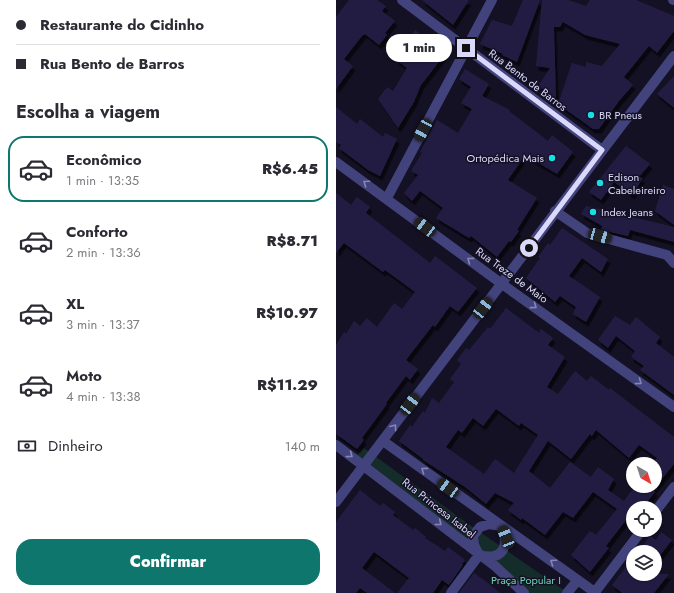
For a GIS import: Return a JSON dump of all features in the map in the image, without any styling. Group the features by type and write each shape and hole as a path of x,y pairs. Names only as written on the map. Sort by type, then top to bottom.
{"street":[{"name":"Rua Bento de Barros","path":"402,0 602,150"},
{"path":"387,198 492,0"},
{"path":"336,502 502,284 555,211 674,56"},
{"name":"Rua Treze de Maio","path":"336,162 502,284 674,407"},
{"path":"555,211 587,233 667,255 674,263"},
{"name":"Rua Princesa Isabel","path":"383,441 596,593"},
{"name":"Rua Princesa Isabel","path":"336,445 494,566 524,593"},
{"path":"662,503 674,487"},
{"path":"489,524 502,526 506,537 505,547 498,555 489,557 479,555 474,545 473,536 480,527 489,524"},
{"path":"596,593 637,537"},
{"path":"451,593 479,555"},
{"path":"567,593 578,580"}],"green space":[{"name":"Praça Popular I","path":"364,448 467,523 568,593 523,593 353,459"}],"building":[{"path":"349,0 377,0 386,6 382,11 395,21 385,33 387,35 379,45 365,34 362,36 344,59 353,66 336,89 336,17"},
{"path":"422,0 469,0 453,25"},
{"path":"523,0 540,0 517,62 480,44 492,20 512,26"},
{"path":"542,0 568,0 586,6 590,0 636,0 674,16 674,31 657,53 649,46 624,77 633,85 619,101 599,129 593,129 558,104 572,63 586,67 586,62 602,66 620,44 585,35 563,22 560,27 554,27 556,98 538,86 550,68 536,66"},
{"path":"415,30 445,54 421,85 414,102 398,128 378,99 387,87 393,91 407,68 396,60 407,46 405,45"},
{"path":"465,69 489,84 482,96 510,110 509,111 548,141 552,135 573,152 557,174 525,155 508,180 537,198 517,230 519,231 497,257 471,236 469,238 436,218 443,208 420,191 412,201 404,193 418,175 411,171 422,153 420,152 437,120 458,133 472,109 461,103 471,87 459,79"},
{"path":"674,76 674,108 657,94"},
{"path":"336,107 357,124 360,119 383,137 385,133 397,139 380,176 368,170 339,148 341,145 336,142"},
{"path":"626,146 650,164 639,177 643,178 632,195 614,182 601,200 589,192"},
{"path":"663,185 674,189 674,225 655,211"},
{"path":"336,193 351,205 357,197 370,207 366,213 430,263 435,256 477,288 458,312 450,306 435,327 433,325 406,360 418,369 410,380 406,376 362,438 364,440 357,449 336,434 336,345 344,332 346,334 354,321 360,326 367,318 377,327 394,303 402,309 415,292 385,270 383,272 344,243 336,253"},
{"path":"586,206 674,227 674,242 630,230 628,236 601,230 602,226 581,214"},
{"path":"562,228 608,259 601,272 582,258 569,276 600,297 586,322 573,314 576,307 560,296 555,302 526,278 540,258 538,257 548,243 550,245"},
{"path":"506,308 539,333 541,329 553,338 548,345 565,357 547,387 558,394 575,371 587,381 591,376 609,390 610,388 674,437 674,464 662,479 662,457 656,457 639,445 630,457 628,457 596,430 592,436 590,434 571,459 548,441 529,471 550,488 570,462 591,477 598,467 614,479 608,490 624,501 630,493 654,493 648,501 626,501 626,520 606,546 609,548 590,572 571,555 590,531 596,535 617,509 593,492 573,518 563,512 545,535 522,518 521,520 508,510 514,503 495,493 486,504 465,487 423,460 399,441 410,425 412,427 423,411 425,413 432,398 439,403 454,382 450,379 461,364 457,360 466,348 469,350 488,327 490,329","holes":["496,409 519,426 521,423 538,435 514,473 495,459 484,474 446,447 458,430 462,433 473,418 483,426"]},
{"path":"615,316 630,325 636,317 660,337 656,343 674,357 674,395 640,370 644,366 631,357 635,351 616,336 608,348 598,340"},
{"path":"360,490 380,506 383,503 395,512 393,515 413,530 415,528 426,537 425,538 445,551 448,547 465,560 449,585 442,580 433,593 397,593 409,578 374,552 362,568 395,593 367,593 360,588 356,593 336,593 336,522"},
{"path":"662,533 672,540 662,553 662,545 643,545 649,537 656,540 658,537 662,537"},
{"path":"626,567 626,581 662,581 662,574 669,574 654,593 622,593 612,585"},
{"path":"474,573 488,583 500,593 459,593"}],"place":[{"name":"BR Pneus","path":"591,115"},
{"name":"Ortopédica Mais","path":"552,158"},
{"name":"Edison Cabeleireiro","path":"600,183"},
{"name":"Index Jeans","path":"593,212"}],"route":[{"path":"466,48 602,150 529,248"}]}
